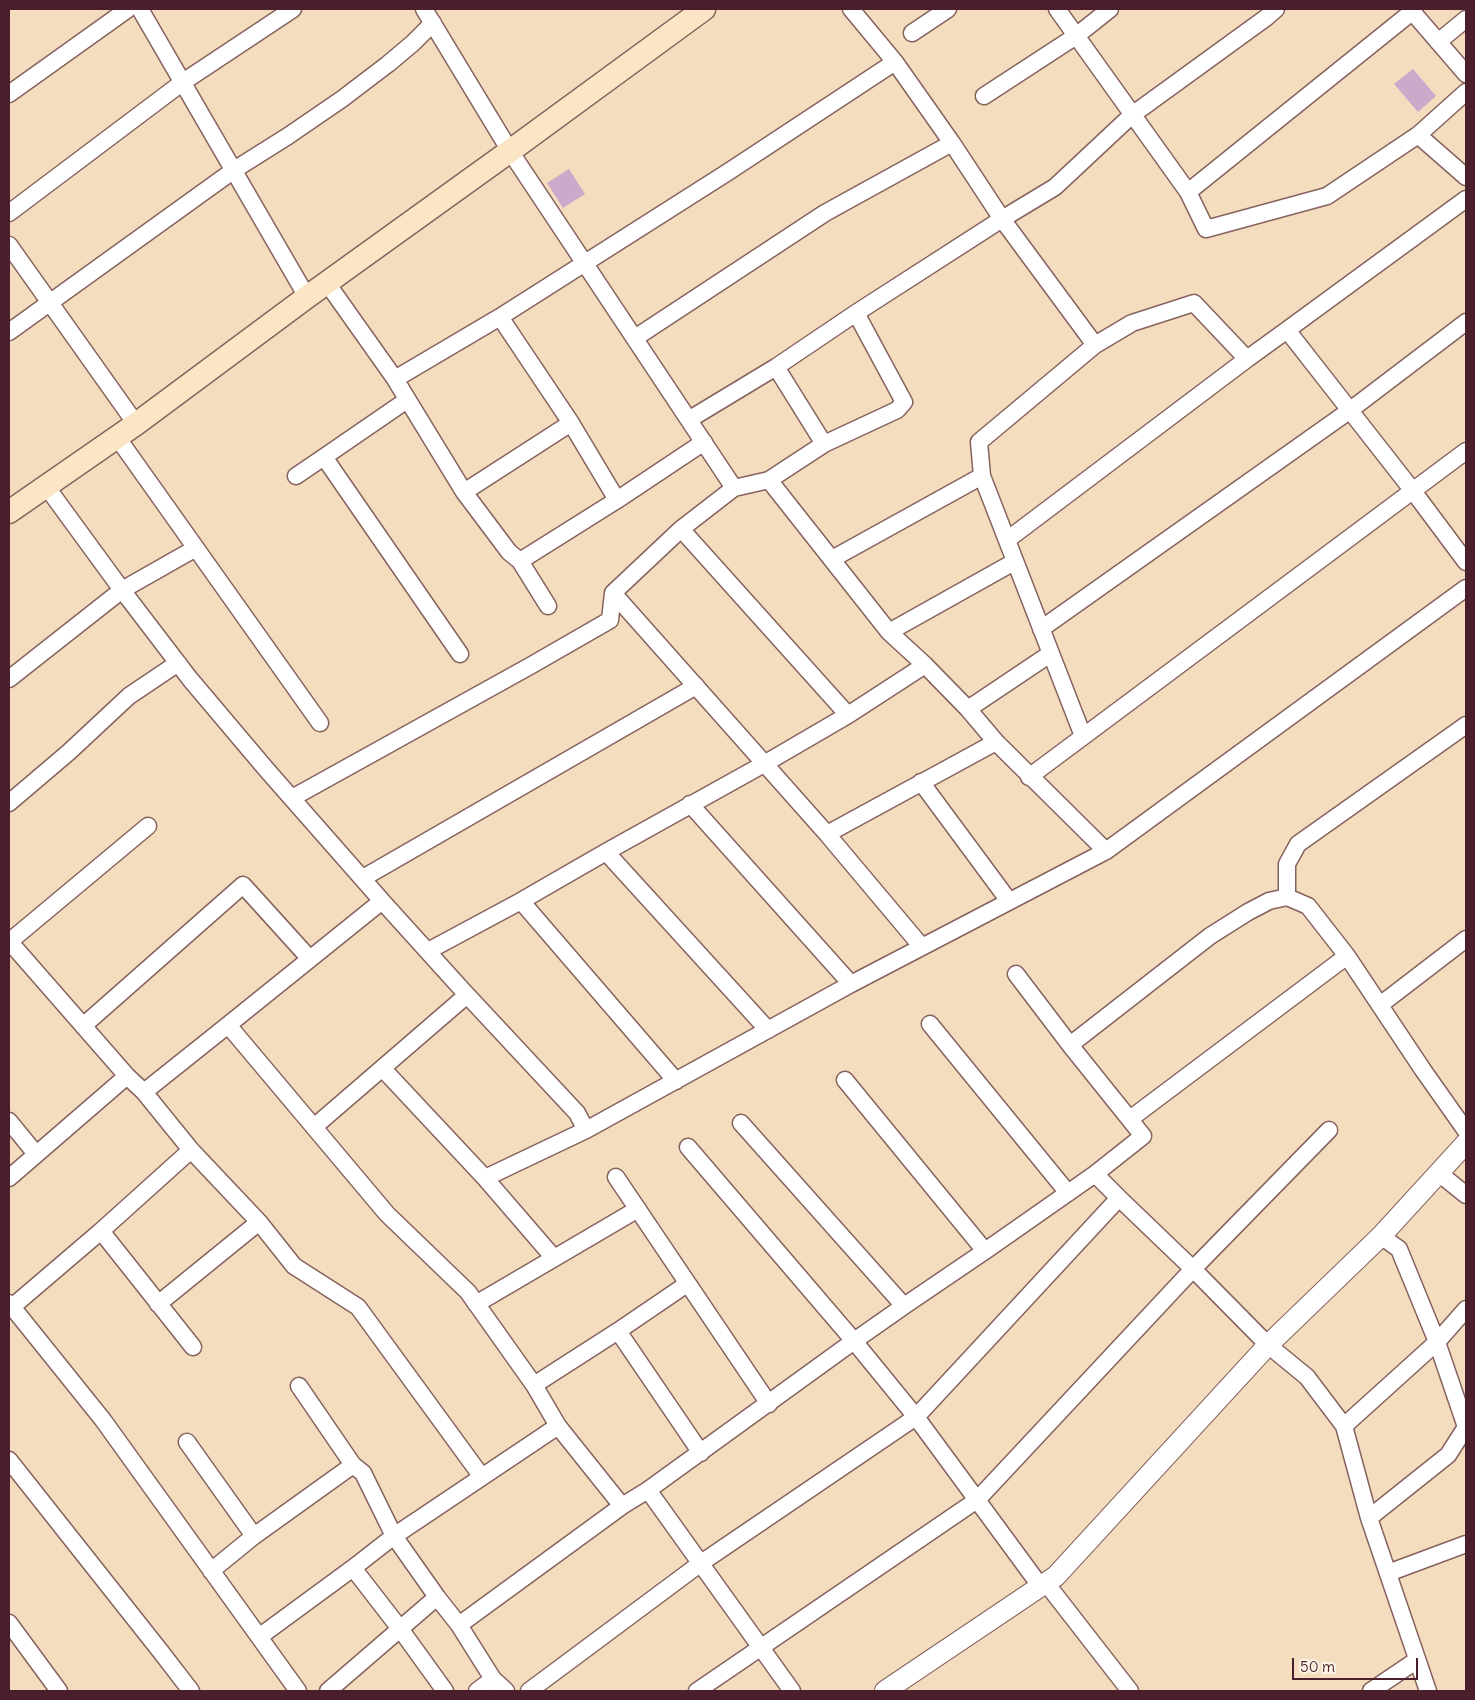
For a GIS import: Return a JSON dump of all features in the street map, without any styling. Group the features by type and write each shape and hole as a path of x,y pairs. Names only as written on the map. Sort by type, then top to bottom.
{"main road":[{"path":"9,512 136,424 307,297 510,151 699,10"}],"street":[{"path":"9,94 128,9"},
{"path":"140,9 307,297"},
{"path":"9,213 183,82 293,9"},
{"path":"424,9 510,151 584,264 690,419 734,488"},
{"path":"851,9 895,62 1002,219 1095,345"},
{"path":"912,33 948,9"},
{"path":"1057,9 1188,192 1206,229 1327,196 1418,135 1466,92"},
{"path":"984,96 1076,36 1110,9"},
{"path":"690,419 776,367 1002,219 1055,188 1132,115 1276,9"},
{"path":"1188,192 1411,10 1466,74"},
{"path":"1438,42 1466,19"},
{"path":"9,332 234,170 342,99 388,64 433,23"},
{"path":"395,379 500,317 584,264 895,62"},
{"path":"1418,135 1466,177"},
{"path":"635,338 825,213 952,143"},
{"path":"1007,540 1247,359 1466,199"},
{"path":"9,245 136,424"},
{"path":"327,283 395,379 464,492 509,552 520,561 548,606"},
{"path":"1083,736 982,476 979,442 1095,345 1132,323 1194,303 1247,359"},
{"path":"292,798 610,620 613,593 680,529 734,488 769,480 824,444 897,410 904,402 856,313"},
{"path":"500,317 571,423 617,500"},
{"path":"1041,629 1349,411 1466,322"},
{"path":"1287,330 1466,562"},
{"path":"776,367 824,444"},
{"path":"296,476 407,400"},
{"path":"464,492 571,423"},
{"path":"117,437 320,723"},
{"path":"520,561 704,442"},
{"path":"1030,777 1466,451"},
{"path":"324,457 460,654"},
{"path":"832,559 982,476"},
{"path":"769,480 889,632 925,665 1030,777 1106,851"},
{"path":"46,486 178,663 382,901 577,1113 586,1130"},
{"path":"680,529 848,715"},
{"path":"9,679 122,590 196,548"},
{"path":"889,632 1014,562"},
{"path":"485,1178 586,1130 851,984 1106,851 1466,588"},
{"path":"613,593 827,834 922,947"},
{"path":"968,709 1050,654"},
{"path":"9,803 69,752 129,696 178,663"},
{"path":"428,951 521,901 764,764 848,715 925,665"},
{"path":"363,878 696,686"},
{"path":"1287,897 1287,864 1298,844 1466,725"},
{"path":"827,834 996,742"},
{"path":"921,782 1009,901"},
{"path":"690,804 851,984"},
{"path":"148,826 9,941 127,1076 144,1092 191,1150 259,1222 294,1266 358,1307 482,1477"},
{"path":"606,852 768,1030"},
{"path":"83,1026 243,885 310,959"},
{"path":"1070,1045 1210,936 1255,908 1270,901 1287,897 1308,906 1346,956 1466,1131"},
{"path":"144,1092 382,901"},
{"path":"521,901 676,1081"},
{"path":"1380,1005 1466,939"},
{"path":"1130,1119 1346,956"},
{"path":"459,1625 622,1506 701,1453 904,1306 986,1252 1095,1174 1143,1136 1016,974"},
{"path":"314,1127 467,995"},
{"path":"228,1024 387,1214 468,1292 534,1385 558,1426 622,1506"},
{"path":"930,1024 1068,1193"},
{"path":"383,1069 485,1178 554,1258"},
{"path":"9,1178 127,1076"},
{"path":"845,1080 986,1252"},
{"path":"9,1121 36,1154"},
{"path":"741,1123 904,1306"},
{"path":"697,1691 977,1500 1193,1269 1330,1130"},
{"path":"885,1691 1056,1576 1268,1345 1381,1236 1466,1144"},
{"path":"688,1148 916,1417 977,1500 1130,1691"},
{"path":"191,1150 101,1232 11,1305 102,1420 298,1691"},
{"path":"1095,1174 1268,1345 1307,1377 1344,1426 1369,1518 1428,1691"},
{"path":"1440,1174 1466,1194"},
{"path":"616,1177 769,1404"},
{"path":"529,1691 701,1563 916,1417 1119,1198"},
{"path":"476,1304 638,1209"},
{"path":"158,1304 259,1222"},
{"path":"101,1232 193,1347"},
{"path":"1369,1518 1448,1455 1466,1427 1437,1342 1400,1249 1381,1236"},
{"path":"534,1385 688,1284"},
{"path":"1344,1426 1437,1342 1466,1309"},
{"path":"618,1331 701,1453"},
{"path":"299,1386 353,1465 363,1473 394,1536 459,1625 493,1679 506,1691"},
{"path":"259,1636 394,1536 558,1426"},
{"path":"187,1442 254,1536"},
{"path":"9,1460 191,1691"},
{"path":"211,1570 254,1536 353,1465"},
{"path":"648,1490 792,1691"},
{"path":"1388,1573 1466,1544"},
{"path":"352,1568 401,1630 445,1691"},
{"path":"328,1691 437,1597"},
{"path":"9,1623 59,1691"},
{"path":"1371,1691 1418,1660"},
{"path":"477,1691 493,1679"}],"building":[{"path":"1413,69 1436,96 1418,112 1394,84"},
{"path":"569,169 585,194 563,208 547,183"}]}
